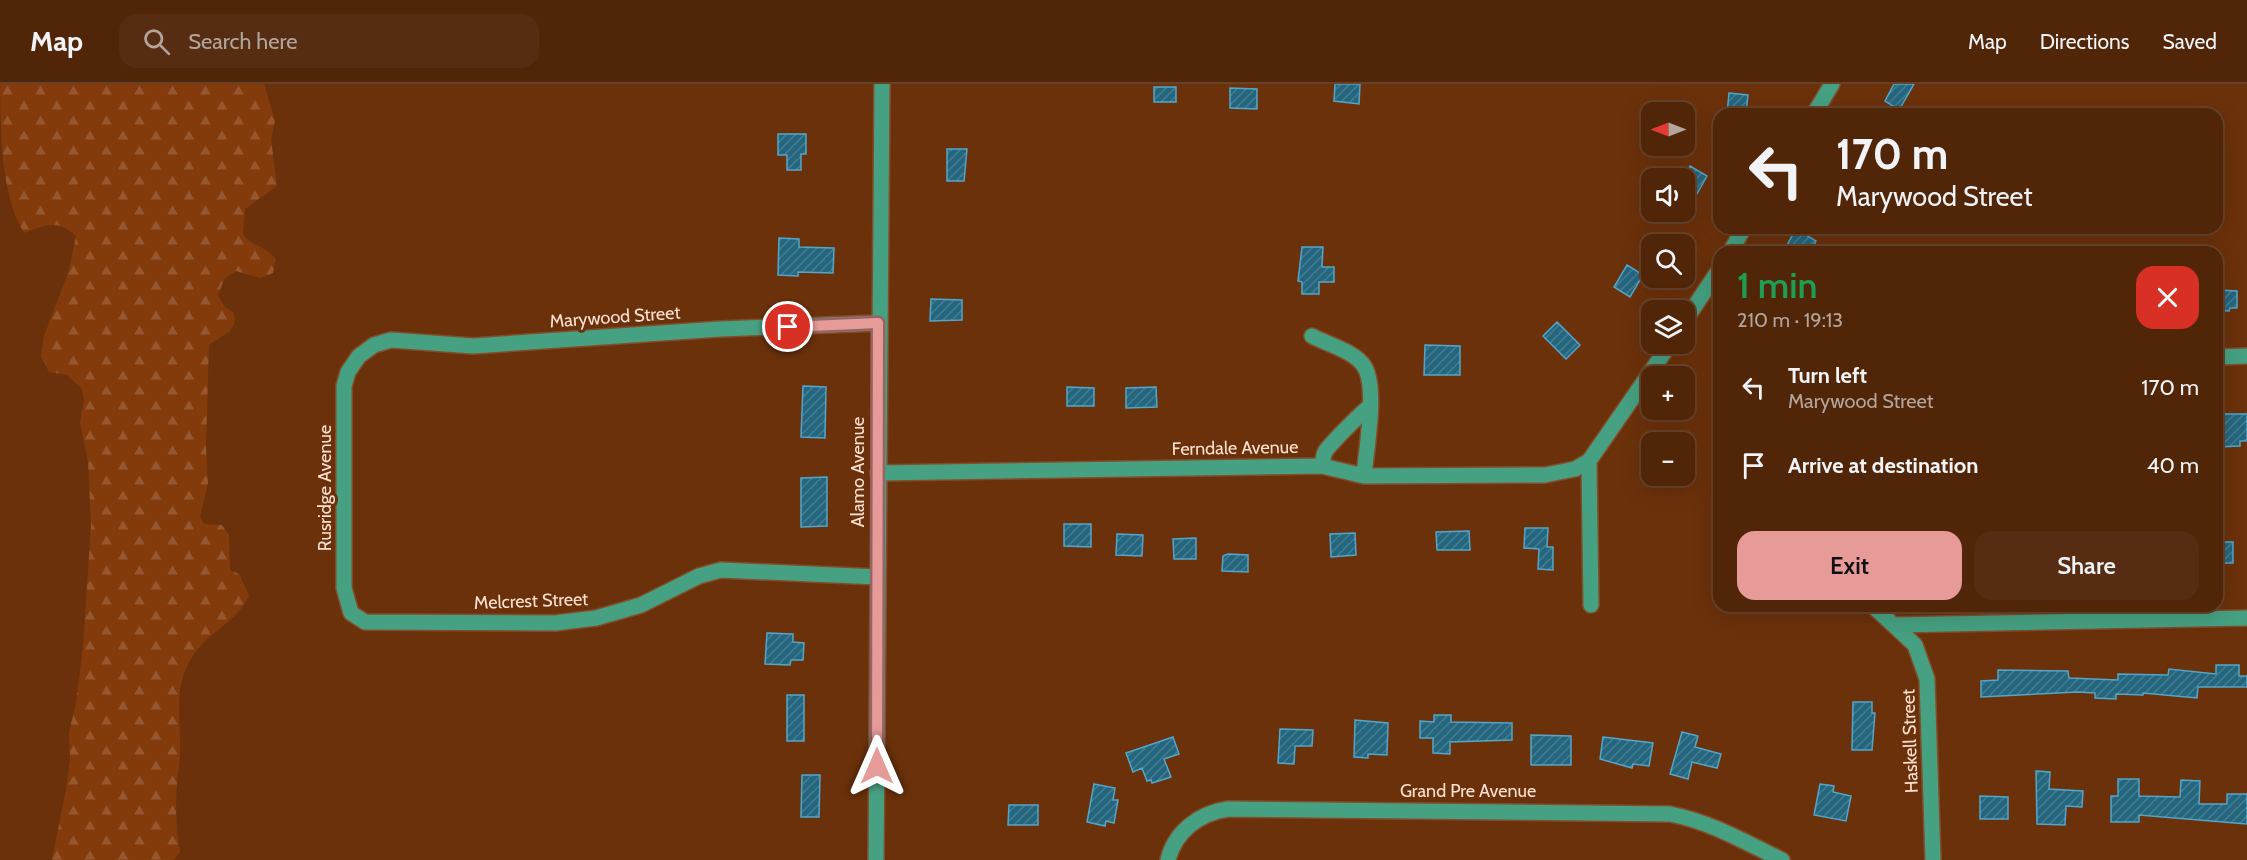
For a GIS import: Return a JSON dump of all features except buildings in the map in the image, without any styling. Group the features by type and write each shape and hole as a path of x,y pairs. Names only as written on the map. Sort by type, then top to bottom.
{"street":[{"name":"Alamo Avenue","path":"876,860 878,323 882,84"},
{"path":"1818,108 1832,84"},
{"path":"1695,310 1713,290"},
{"name":"Marywood Street","path":"359,356 374,345 391,340 473,346 720,329 878,323"},
{"path":"1312,336 1352,356 1364,366 1368,379 1369,406 1364,476"},
{"path":"1591,605 1589,461 1663,354"},
{"name":"Rusridge Avenue","path":"358,619 347,605 344,588 344,386 348,372 359,356"},
{"path":"2223,357 2247,356"},
{"path":"1322,466 1326,452 1356,416 1369,406"},
{"name":"Ferndale Avenue","path":"878,473 1322,466 1364,476 1545,475 1575,470 1589,461"},
{"name":"Melcrest Street","path":"358,619 373,624 555,623 596,618 641,605 699,576 721,570 878,577"},
{"name":"Haskell Street","path":"1880,612 1915,645 1927,679 1933,860"},
{"path":"1894,625 2247,618"},
{"name":"Grand Pre Avenue","path":"1168,860 1172,847 1187,827 1214,811 1228,809 1670,814 1695,819 1725,831 1782,860"}],"green space":[{"path":"0,84 264,84 275,121 271,139 277,186 245,209 243,234 276,259 273,273 260,278 236,271 224,279 218,296 225,307 234,313 235,322 230,331 209,345 206,447 208,483 200,517 204,524 222,525 229,535 230,570 239,574 249,595 238,612 200,646 186,668 182,681 176,809 180,852 173,860 52,860 70,760 69,732 76,703 83,647 91,524 88,462 80,422 84,400 82,389 67,375 49,372 41,356 44,336 69,270 76,236 57,225 24,233 16,217 3,162"}],"route":[{"path":"788,327 878,323 877,766"}]}
